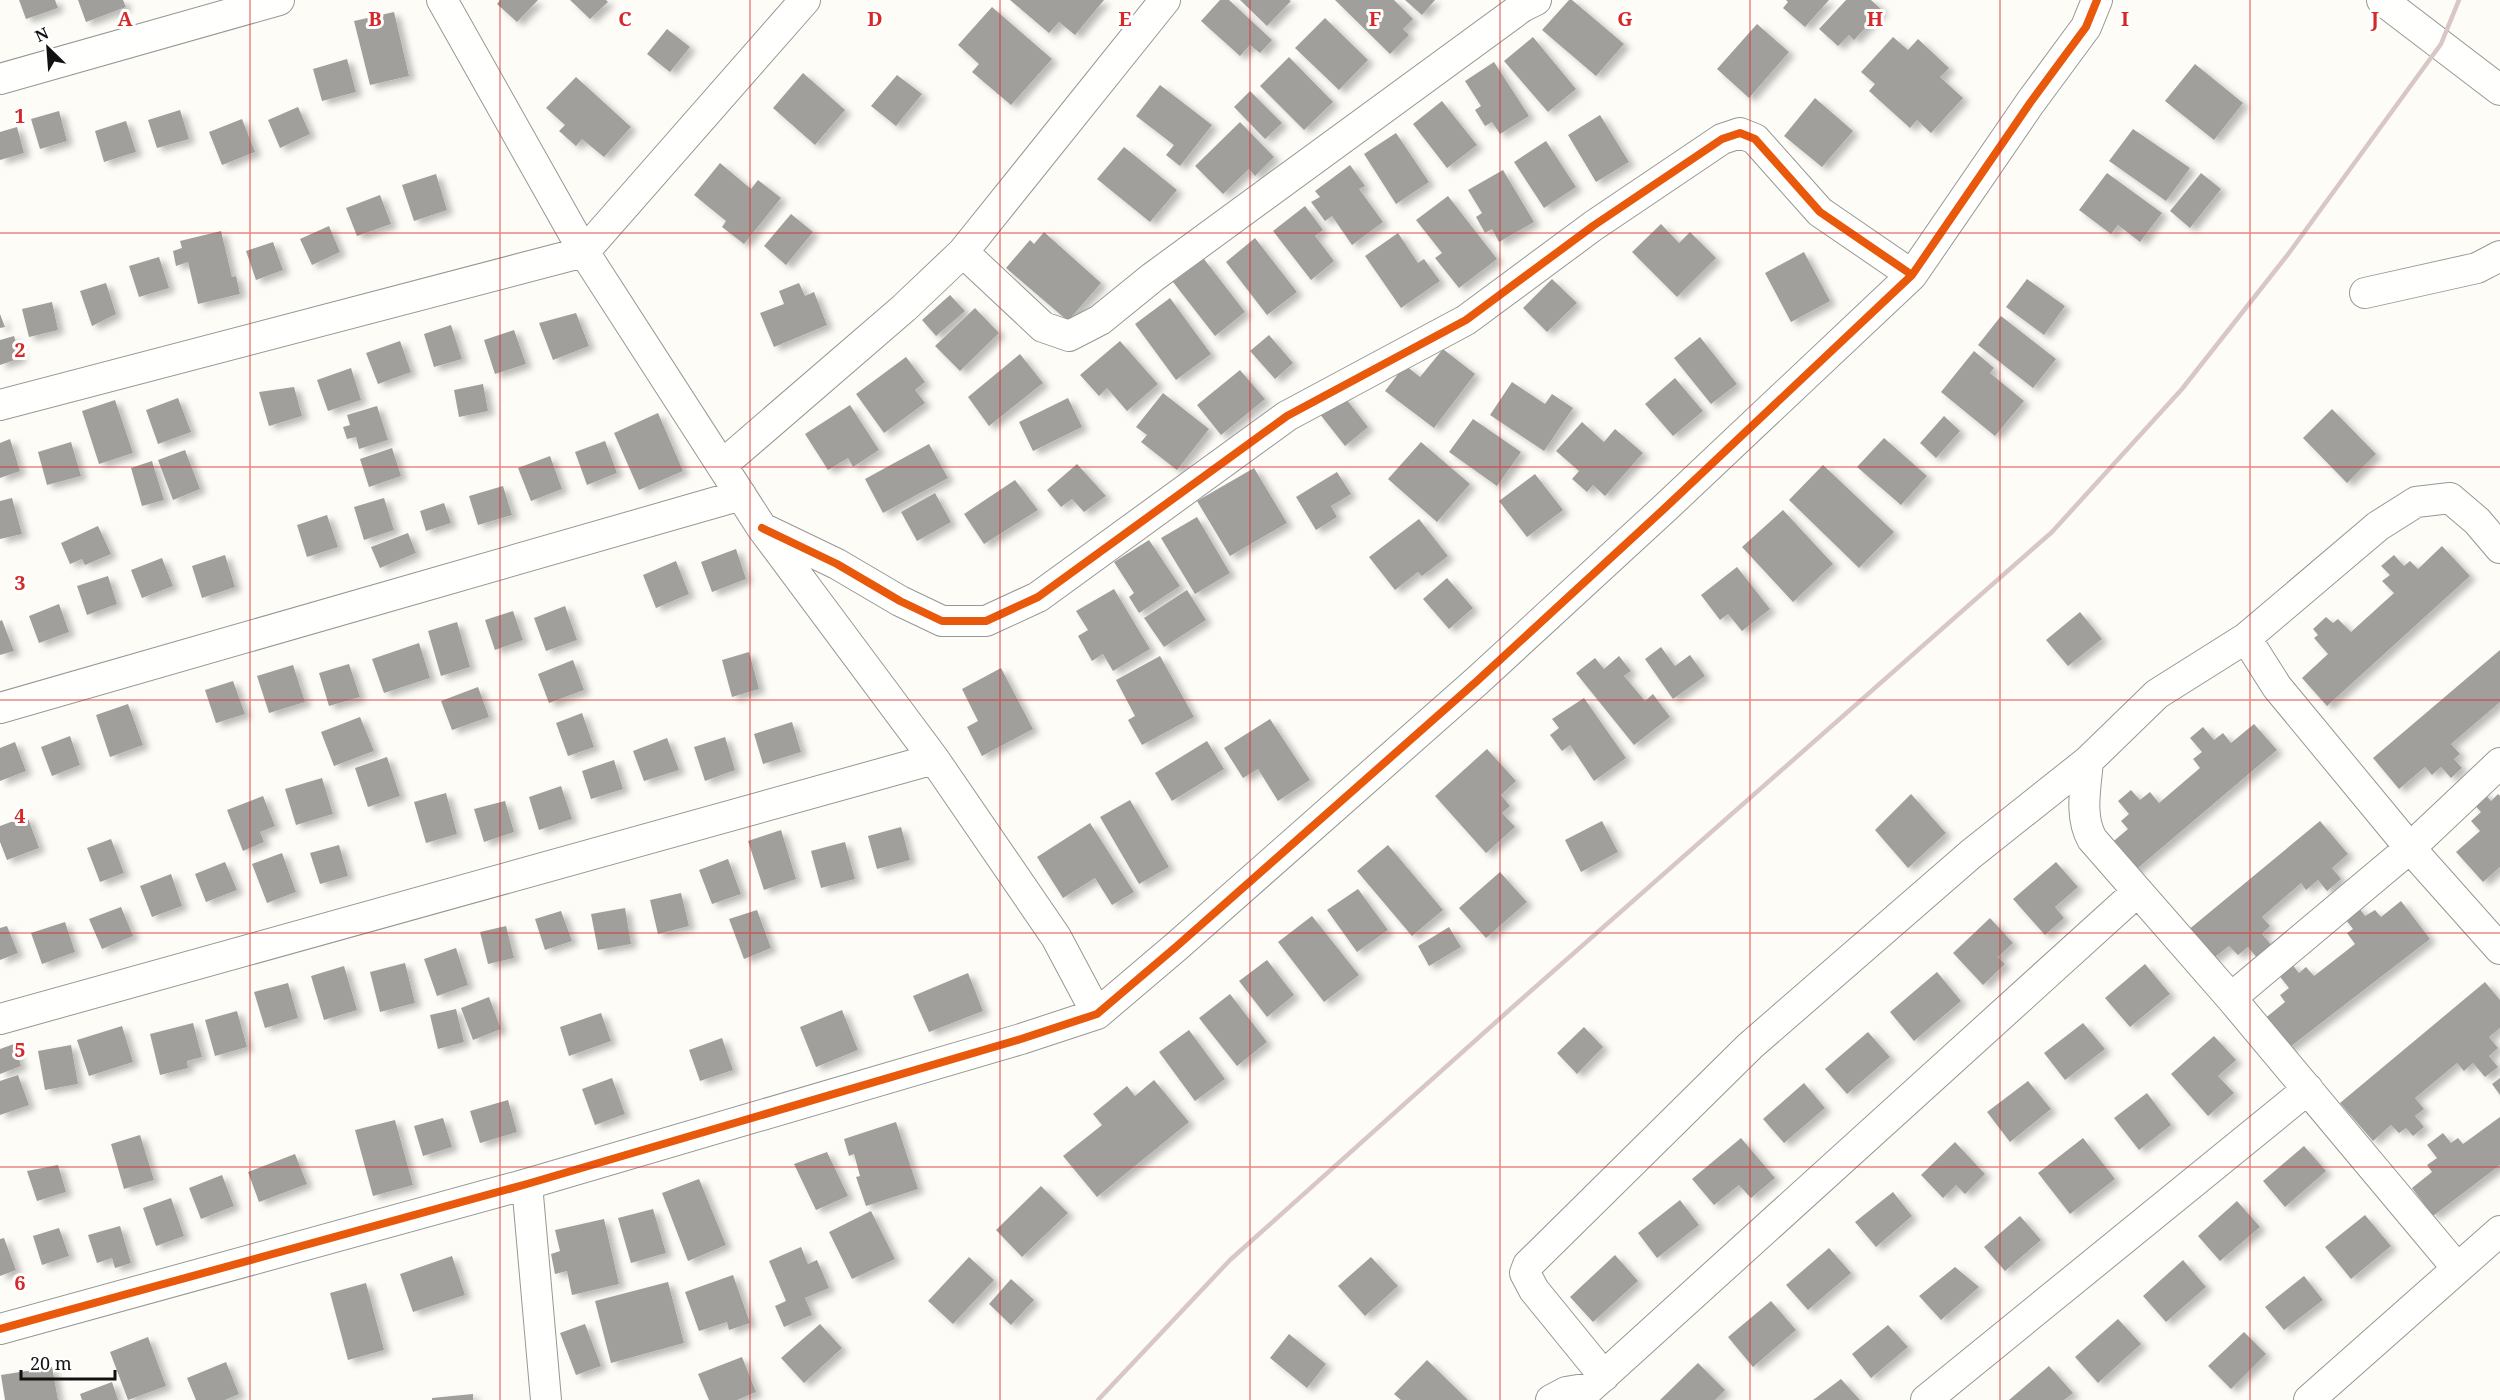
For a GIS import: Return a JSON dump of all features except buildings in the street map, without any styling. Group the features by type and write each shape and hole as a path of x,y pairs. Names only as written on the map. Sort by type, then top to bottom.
{"street":[{"path":"0,79 279,0"},
{"path":"442,0 584,252 762,528 933,759 1056,937 1097,1014"},
{"path":"0,405 584,252 805,0"},
{"path":"722,465 904,308 963,252 1164,0"},
{"path":"963,252 1043,327 1069,336 1100,320 1153,277 1536,0"},
{"path":"0,1329 527,1184 1021,1039 1097,1014 1477,681 1912,275 2030,102 2086,27 2097,0"},
{"path":"2382,0 2500,90"},
{"path":"762,528 837,564 900,601 942,621 986,621 1038,597 1287,417 1466,320 1593,226 1722,139 1740,133 1755,139 1820,212 1912,275"},
{"path":"2365,293 2477,268 2500,256"},
{"path":"0,708 741,495"},
{"path":"1598,1388 1534,1290 1525,1273 1528,1265 1750,1046 1971,854 2088,761 2157,694 2246,638 2378,526 2416,502 2450,498 2477,521 2500,549"},
{"path":"2246,638 2277,687 2410,848 2500,950"},
{"path":"0,1019 933,759"},
{"path":"2088,761 2085,827 2092,839 2231,998 2457,1268"},
{"path":"2231,998 2410,848 2500,763"},
{"path":"1551,1400 1566,1392 1598,1388 2138,892"},
{"path":"1926,1400 2308,1089"},
{"path":"527,1184 546,1400"},
{"path":"2308,1400 2500,1231"}],"railway":[{"path":"1098,1400 1230,1260 1515,1005 2052,532 2182,389 2289,253 2441,44 2459,0"}],"cycle path":[{"path":"0,1329 527,1184 1021,1039 1097,1014 1477,681 1912,275 2030,103 2086,27 2097,0"},
{"path":"762,528 837,564 900,601 942,621 986,621 1038,597 1287,416 1466,320 1593,226 1722,139 1740,133 1755,139 1820,212 1912,275"}]}
